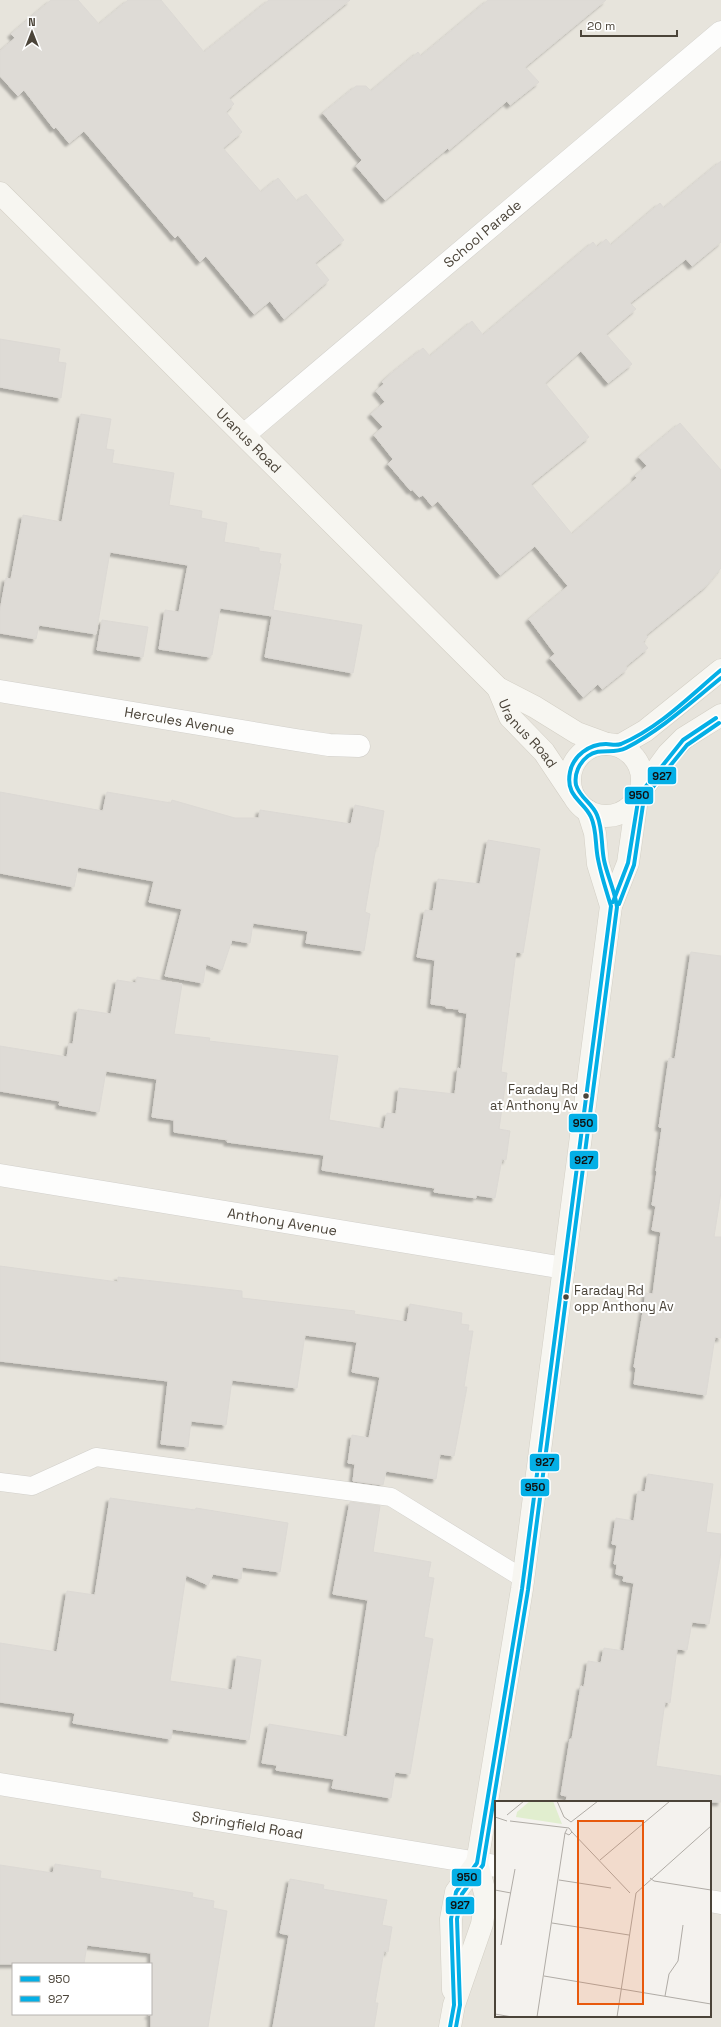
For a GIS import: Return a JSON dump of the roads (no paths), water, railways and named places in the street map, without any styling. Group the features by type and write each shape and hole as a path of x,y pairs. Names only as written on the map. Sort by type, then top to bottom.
{"main road":[{"name":"Uranus Road","path":"0,193 498,688 535,707 577,733 613,745"},
{"path":"613,745 645,731 721,670"},
{"name":"Uranus Road","path":"498,688 510,717 544,752 581,804"},
{"path":"581,804 598,815 609,816 620,813 630,807 668,754 684,738 721,715"},
{"path":"450,2027 454,2005 482,1924 486,1897 486,1864 612,906 628,863 642,775 637,760 629,751 613,745 594,745 583,751 575,760 570,772 570,784 595,833 598,864 612,906"},
{"path":"454,2005 451,1919 456,1892 486,1864"}],"street":[{"name":"School Parade","path":"244,435 721,32"},
{"name":"Hercules Avenue","path":"0,691 328,745 359,746"},
{"name":"Anthony Avenue","path":"0,1175 564,1268"},
{"name":"Springfield Road","path":"0,1784 486,1864"},
{"path":"711,1901 721,1903"}],"lane":[{"path":"0,1482 32,1486 96,1457 391,1497 524,1579"}],"place":[{"name":"Faraday Rd at Anthony Av","path":"586,1096"},
{"name":"Faraday Rd opp Anthony Av","path":"566,1297"}]}
